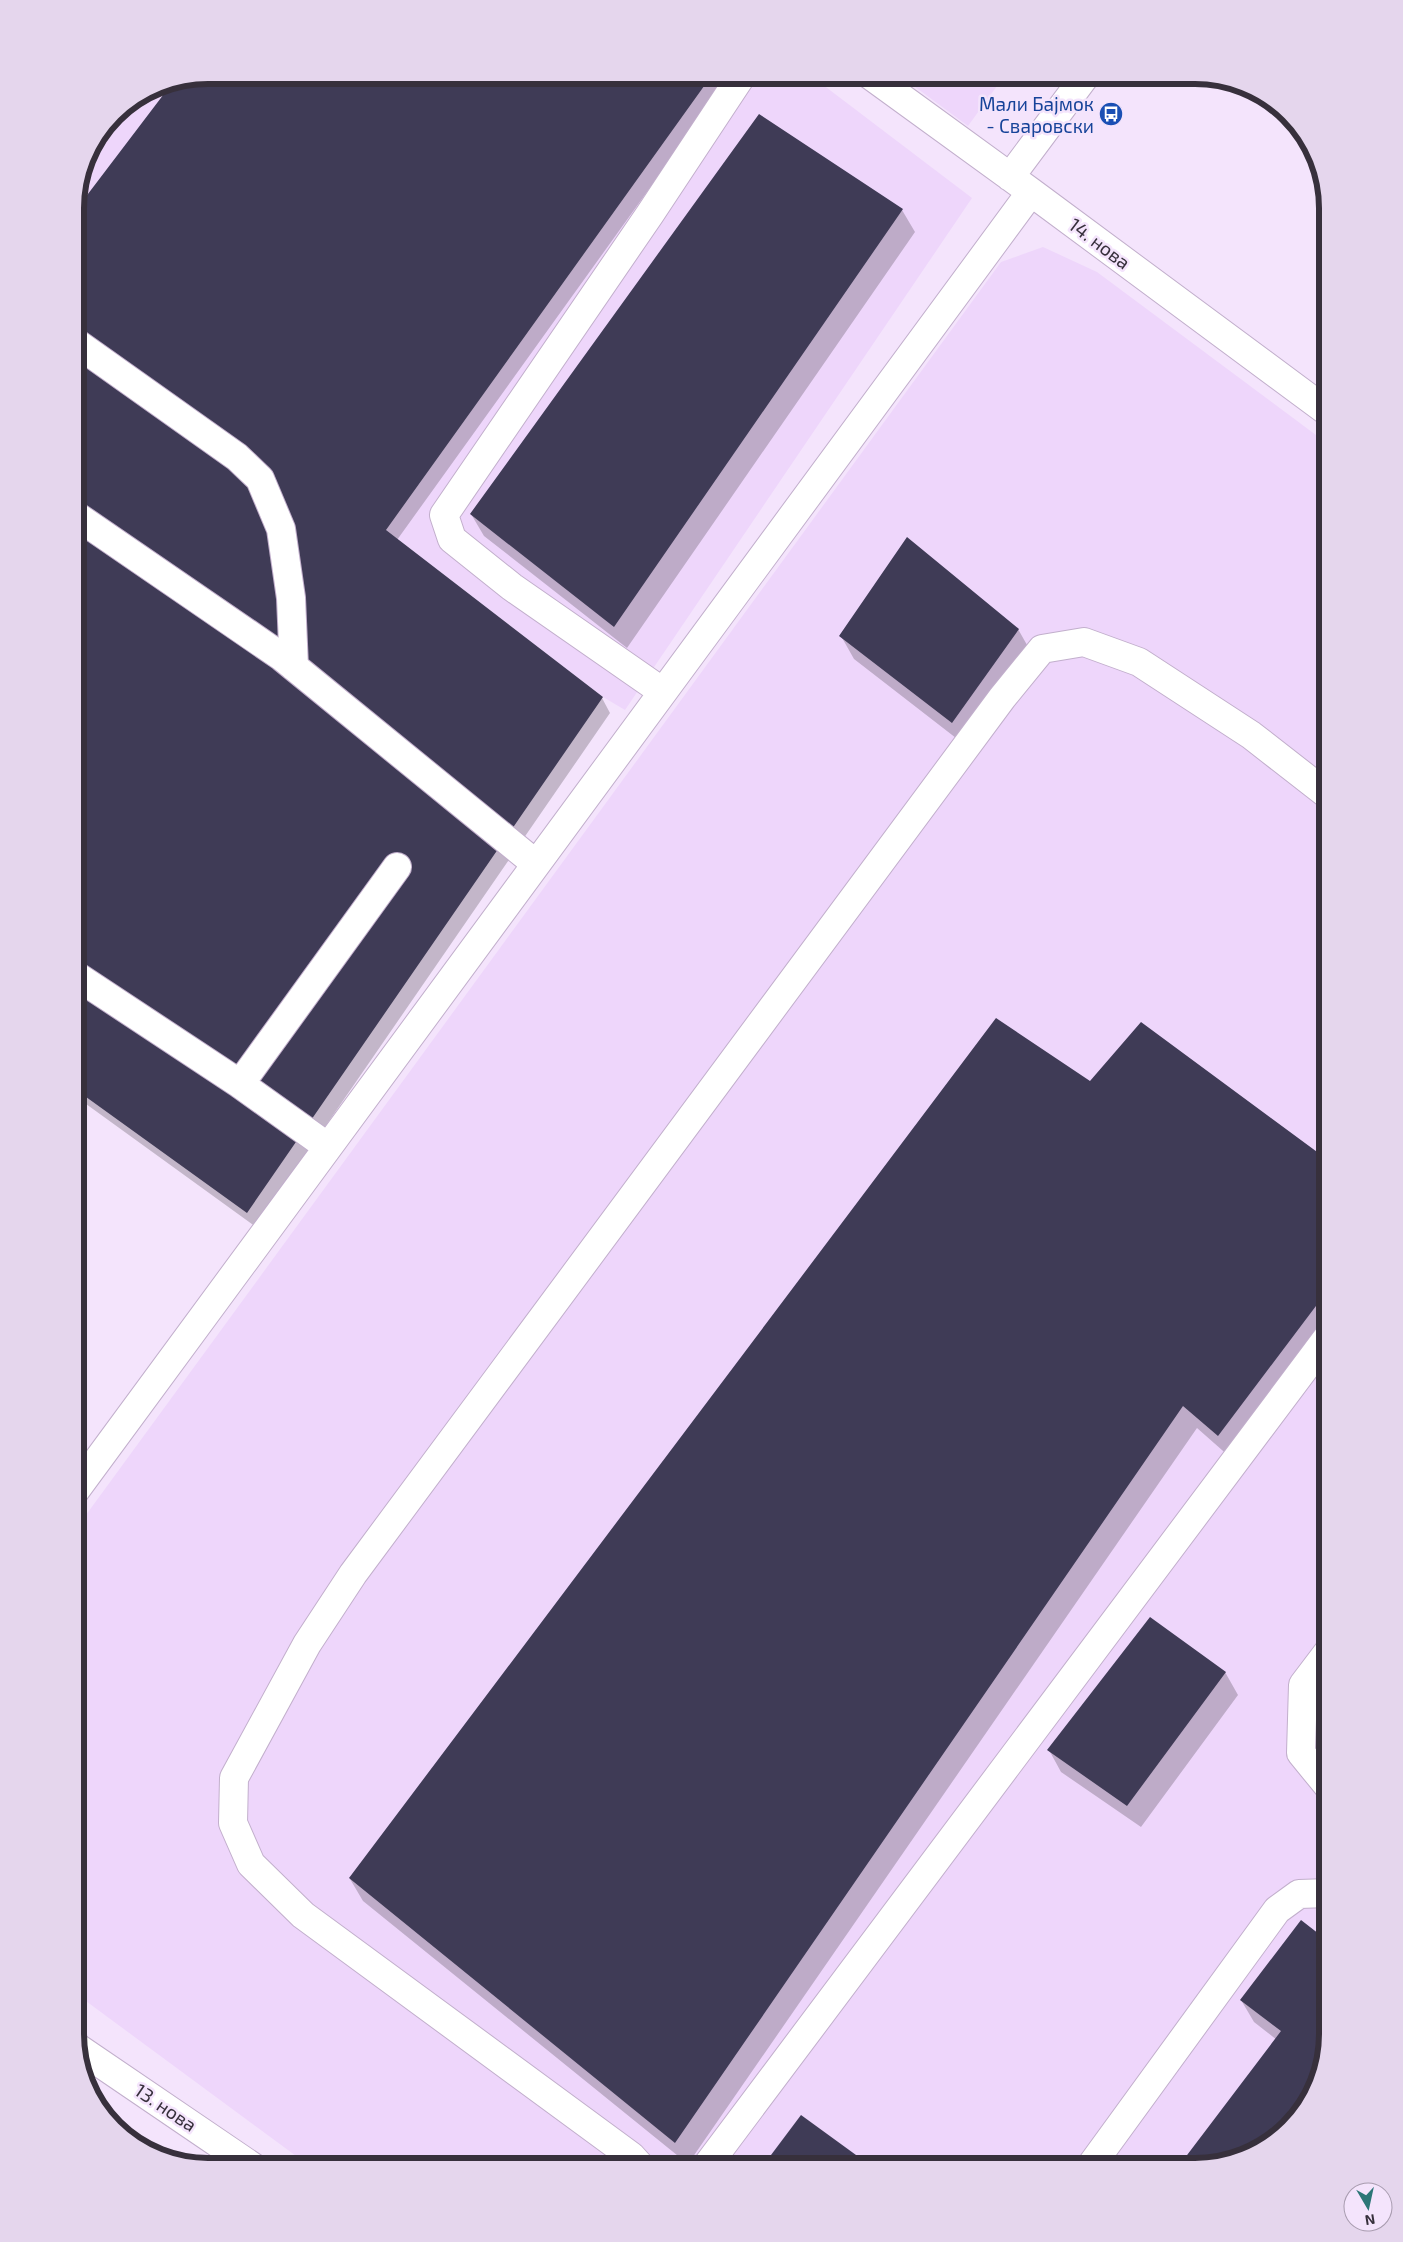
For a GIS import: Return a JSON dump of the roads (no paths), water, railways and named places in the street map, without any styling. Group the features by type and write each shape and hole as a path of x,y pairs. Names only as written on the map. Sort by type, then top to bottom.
{"lane":[{"path":"663,692 512,587 452,539 444,516 736,84"},
{"name":"14. нова","path":"882,84 1021,184 1319,405"},
{"path":"84,1478 663,692 1021,184 1081,84"},
{"path":"84,348 236,457 260,479 280,529 291,598 294,667"},
{"path":"84,521 294,667 536,864"},
{"path":"633,2158 303,1915 251,1864 233,1823 234,1778 308,1644 353,1574 1002,698 1042,649 1084,642 1139,662 1251,735 1319,788"},
{"path":"240,1084 397,867"},
{"path":"84,981 240,1084 328,1148"},
{"path":"713,2158 1319,1349"},
{"path":"1319,1664 1304,1685 1301,1753 1319,1775"},
{"path":"1097,2158 1277,1910 1300,1894 1319,1893"},
{"name":"13. нова","path":"85,2053 240,2158"}],"place":[{"name":"Мали Бајмок - Сваровски","path":"1111,114"}]}
